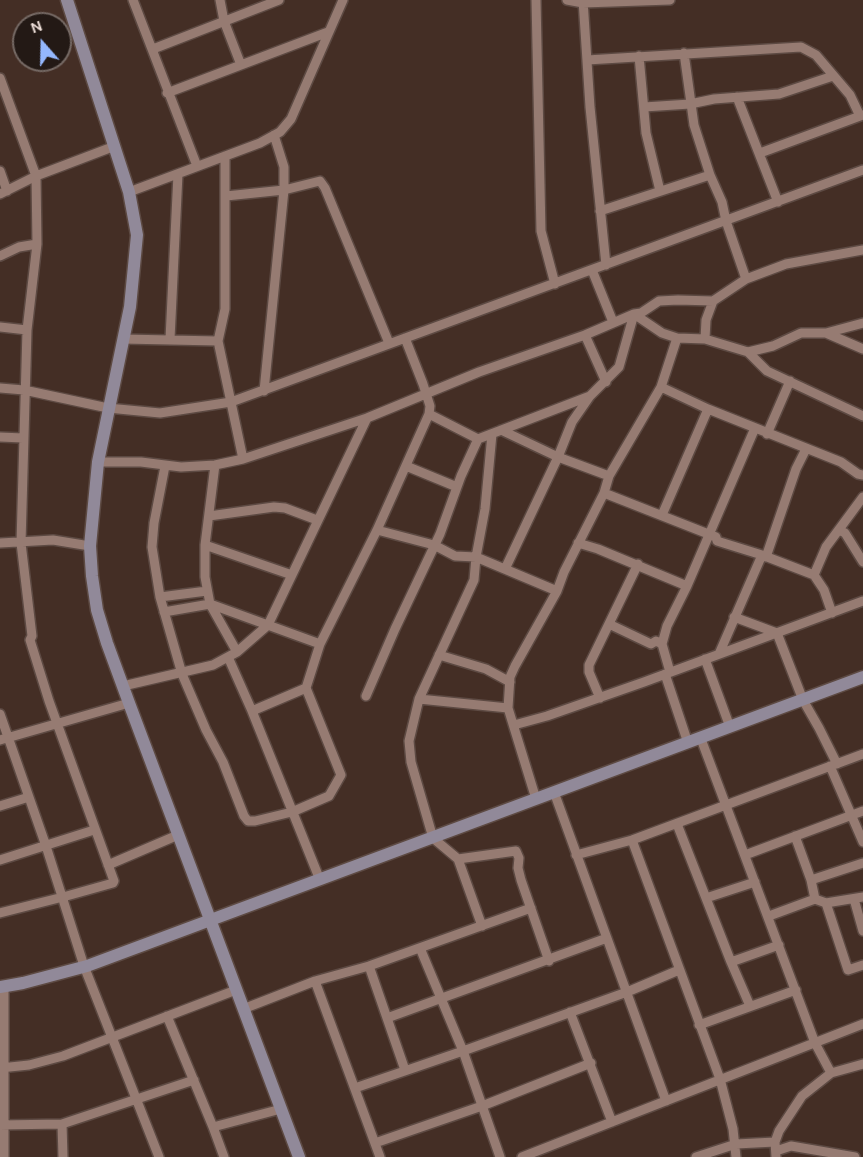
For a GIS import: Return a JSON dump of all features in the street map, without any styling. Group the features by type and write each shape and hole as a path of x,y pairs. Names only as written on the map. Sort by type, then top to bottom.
{"street":[{"path":"67,0 129,192 137,235 130,307 98,462 90,546 97,610 129,703 298,1157"},
{"path":"145,0 134,2 153,49 167,93 197,166"},
{"path":"220,0 224,21 241,65"},
{"path":"153,49 279,0"},
{"path":"129,192 225,156 280,132 291,119 343,0"},
{"path":"536,0 541,231 555,284"},
{"path":"567,0 670,0"},
{"path":"583,1 606,265"},
{"path":"167,93 328,32"},
{"path":"587,60 801,47 816,55 850,95 862,116 760,153"},
{"path":"684,53 694,125 722,202 726,221 746,279"},
{"path":"639,56 649,149 660,191"},
{"path":"644,107 779,94 832,76"},
{"path":"0,78 36,176 37,244 27,330 21,543 32,636 30,640 94,830 114,882 0,913"},
{"path":"737,97 778,202"},
{"path":"264,391 284,190 284,167 274,135"},
{"path":"0,171 3,193 36,176 115,146"},
{"path":"225,156 225,309 218,341 243,459"},
{"path":"0,388 24,390 108,408 160,413 231,402 863,170"},
{"path":"170,339 178,174"},
{"path":"600,211 711,175"},
{"path":"226,196 284,190 320,181 325,188 389,343"},
{"path":"0,256 19,247 37,244"},
{"path":"705,339 706,320 713,302 746,279 786,264 862,250"},
{"path":"592,270 613,322"},
{"path":"98,462 141,462 181,467 215,465 243,459 367,418 479,372 641,313 659,301 713,302"},
{"path":"634,314 662,333 677,338 705,339 748,352 768,371 860,414 863,403"},
{"path":"505,569 572,422 590,396 619,367 634,314"},
{"path":"748,352 773,346 801,333 826,333 863,322"},
{"path":"0,327 27,330"},
{"path":"826,333 863,349"},
{"path":"585,335 606,382"},
{"path":"165,466 152,547 160,597 182,674 206,730 223,762 244,816 248,821 255,821 292,812 329,796 341,775 306,688 320,644 377,530 429,414 430,406 405,338"},
{"path":"536,799 508,708 510,682 515,666 557,591 564,572 604,493 609,476 661,387 677,338"},
{"path":"123,339 218,341"},
{"path":"767,434 790,381"},
{"path":"661,387 767,434 841,462 863,475"},
{"path":"366,696 441,534 457,487 478,439 590,396"},
{"path":"662,515 708,409"},
{"path":"429,414 478,439"},
{"path":"123,686 213,665 237,652 268,625 367,418"},
{"path":"688,743 662,644 667,626 687,586 755,428"},
{"path":"496,432 609,476"},
{"path":"482,926 458,859 433,838 411,762 409,741 419,699 474,580 496,432"},
{"path":"0,437 23,438"},
{"path":"719,654 734,617 764,556 806,449"},
{"path":"215,465 205,545 207,591 210,604 237,652"},
{"path":"406,466 457,487"},
{"path":"604,493 710,534 716,537 717,541 814,575 824,590 832,613"},
{"path":"814,575 826,547 863,497"},
{"path":"209,516 274,507 285,508 317,520"},
{"path":"377,530 434,545 455,556 476,557 557,591"},
{"path":"839,530 845,533 863,562"},
{"path":"0,543 53,540 90,546"},
{"path":"578,543 638,564 687,586"},
{"path":"205,545 292,575"},
{"path":"600,698 588,669 638,564"},
{"path":"160,597 207,591"},
{"path":"514,725 600,698 863,601"},
{"path":"164,612 210,604 320,644"},
{"path":"734,617 777,633 802,700 819,728 863,842"},
{"path":"609,624 651,644 656,641 662,644"},
{"path":"439,655 486,669 510,682"},
{"path":"228,657 320,879"},
{"path":"705,659 730,727"},
{"path":"4,1157 2,986 23,983 84,966 863,678"},
{"path":"252,711 306,688"},
{"path":"419,699 508,708"},
{"path":"4,739 129,703"},
{"path":"0,714 4,739 29,797 84,966 159,1157"},
{"path":"701,739 815,1043 831,1073"},
{"path":"576,855 632,840 863,754"},
{"path":"554,792 666,1101"},
{"path":"0,806 29,797"},
{"path":"745,855 863,811"},
{"path":"677,824 730,962 750,1006"},
{"path":"0,860 94,830"},
{"path":"108,865 178,836"},
{"path":"795,836 811,880 815,899"},
{"path":"632,840 720,1079 736,1144 736,1157"},
{"path":"458,859 516,851 521,880 549,961"},
{"path":"811,880 863,863"},
{"path":"706,898 755,882"},
{"path":"769,916 815,899 826,903 858,898 862,928"},
{"path":"826,903 849,970 863,965"},
{"path":"243,1009 315,981 369,966 531,908"},
{"path":"387,1018 607,938"},
{"path":"730,962 779,945"},
{"path":"420,948 463,1051 501,1157"},
{"path":"369,966 405,1070"},
{"path":"356,1088 627,992 679,970"},
{"path":"315,981 380,1157"},
{"path":"2,1068 47,1062 236,990"},
{"path":"699,1025 796,990"},
{"path":"570,1012 612,1122"},
{"path":"167,1016 224,1157"},
{"path":"522,1157 863,1024"},
{"path":"375,1143 482,1106 591,1063"},
{"path":"776,1150 791,1109 802,1096 831,1073 863,1064"},
{"path":"2,1125 62,1124 194,1080"},
{"path":"213,1127 281,1109"},
{"path":"62,1124 63,1157"},
{"path":"696,1157 736,1144 776,1150 791,1146 855,1157"}]}
